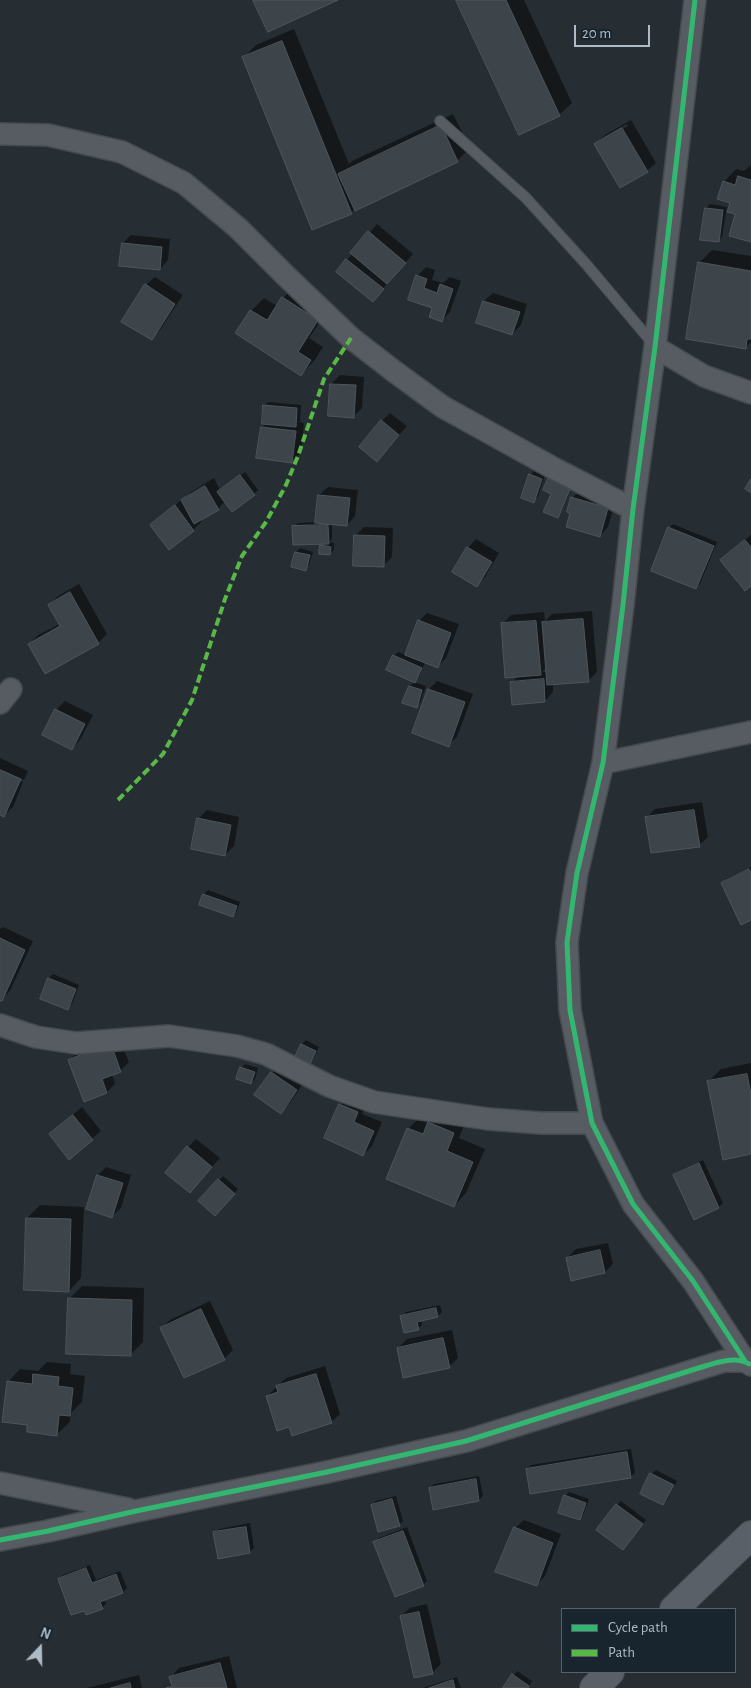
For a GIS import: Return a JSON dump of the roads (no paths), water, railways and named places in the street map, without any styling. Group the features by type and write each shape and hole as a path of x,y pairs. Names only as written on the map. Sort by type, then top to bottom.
{"main road":[{"path":"675,1608 749,1540"},
{"path":"594,1688 609,1673"}],"street":[{"path":"695,0 655,347 633,508 603,763 577,873 567,942 570,1010 592,1123 633,1204 692,1282 748,1363"},
{"path":"0,134 48,135 122,152 184,183 238,228 351,338 443,407 555,469 633,508"},
{"path":"655,347 704,376 751,393"},
{"path":"603,763 751,732"},
{"path":"0,1025 36,1037 76,1043 169,1036 237,1046 266,1054 329,1086 374,1102 488,1119 541,1123 592,1123"},
{"path":"0,1540 327,1472 466,1440 705,1366 724,1361 748,1363"},
{"path":"0,1483 136,1511"}],"lane":[{"path":"440,121 526,198 586,264 655,347"}]}
